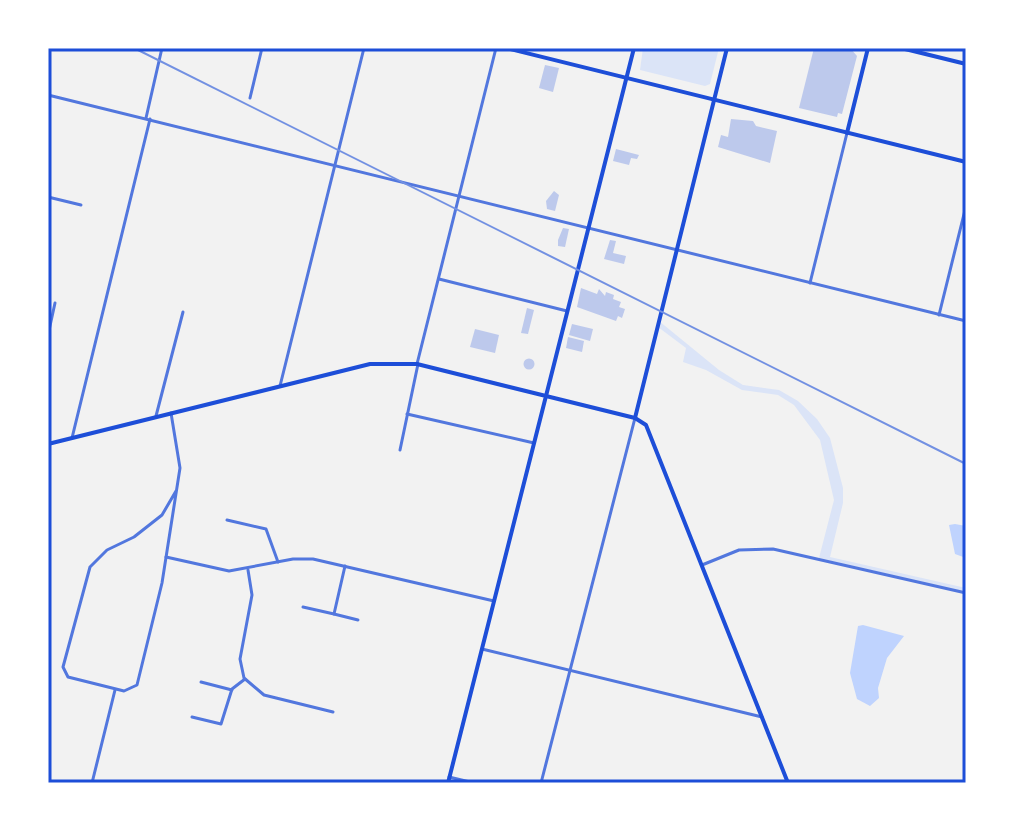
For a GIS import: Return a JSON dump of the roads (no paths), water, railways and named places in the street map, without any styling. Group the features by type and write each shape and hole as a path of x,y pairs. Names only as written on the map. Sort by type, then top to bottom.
{"main road":[{"path":"506,48 966,162"},
{"path":"449,780 634,48"},
{"path":"635,418 727,48"},
{"path":"847,133 868,48"},
{"path":"901,48 966,64"},
{"path":"48,444 370,364 418,364 635,418 646,425 788,783"}],"street":[{"path":"72,438 162,48"},
{"path":"250,98 262,48"},
{"path":"280,386 364,48"},
{"path":"400,450 418,364 496,48"},
{"path":"48,95 966,321"},
{"path":"810,283 847,133"},
{"path":"48,197 81,205"},
{"path":"939,315 966,206"},
{"path":"439,279 568,311"},
{"path":"48,335 55,303"},
{"path":"156,416 183,312"},
{"path":"171,413 180,457 176,491 166,557 137,685 129,692 72,679 63,671 84,583 101,555 151,525 162,515 176,491"},
{"path":"407,414 534,443"},
{"path":"541,783 635,418"},
{"path":"227,520 266,529 278,563"},
{"path":"702,565 739,550 773,549 966,593"},
{"path":"166,557 222,571 248,570 304,558 494,601"},
{"path":"334,614 345,566"},
{"path":"248,570 251,604 240,659 245,679 264,695 333,712"},
{"path":"303,607 358,620"},
{"path":"482,649 762,717"},
{"path":"192,717 221,724 232,690 245,679"},
{"path":"201,682 232,690"},
{"path":"92,783 115,689"},
{"path":"449,780 474,783"}],"water":[{"path":"949,525 966,526 966,558 955,554"},
{"path":"858,626 904,636 887,658 878,688 879,698 870,706 857,699 850,673"}],"railway":[{"path":"134,48 966,464"}]}
